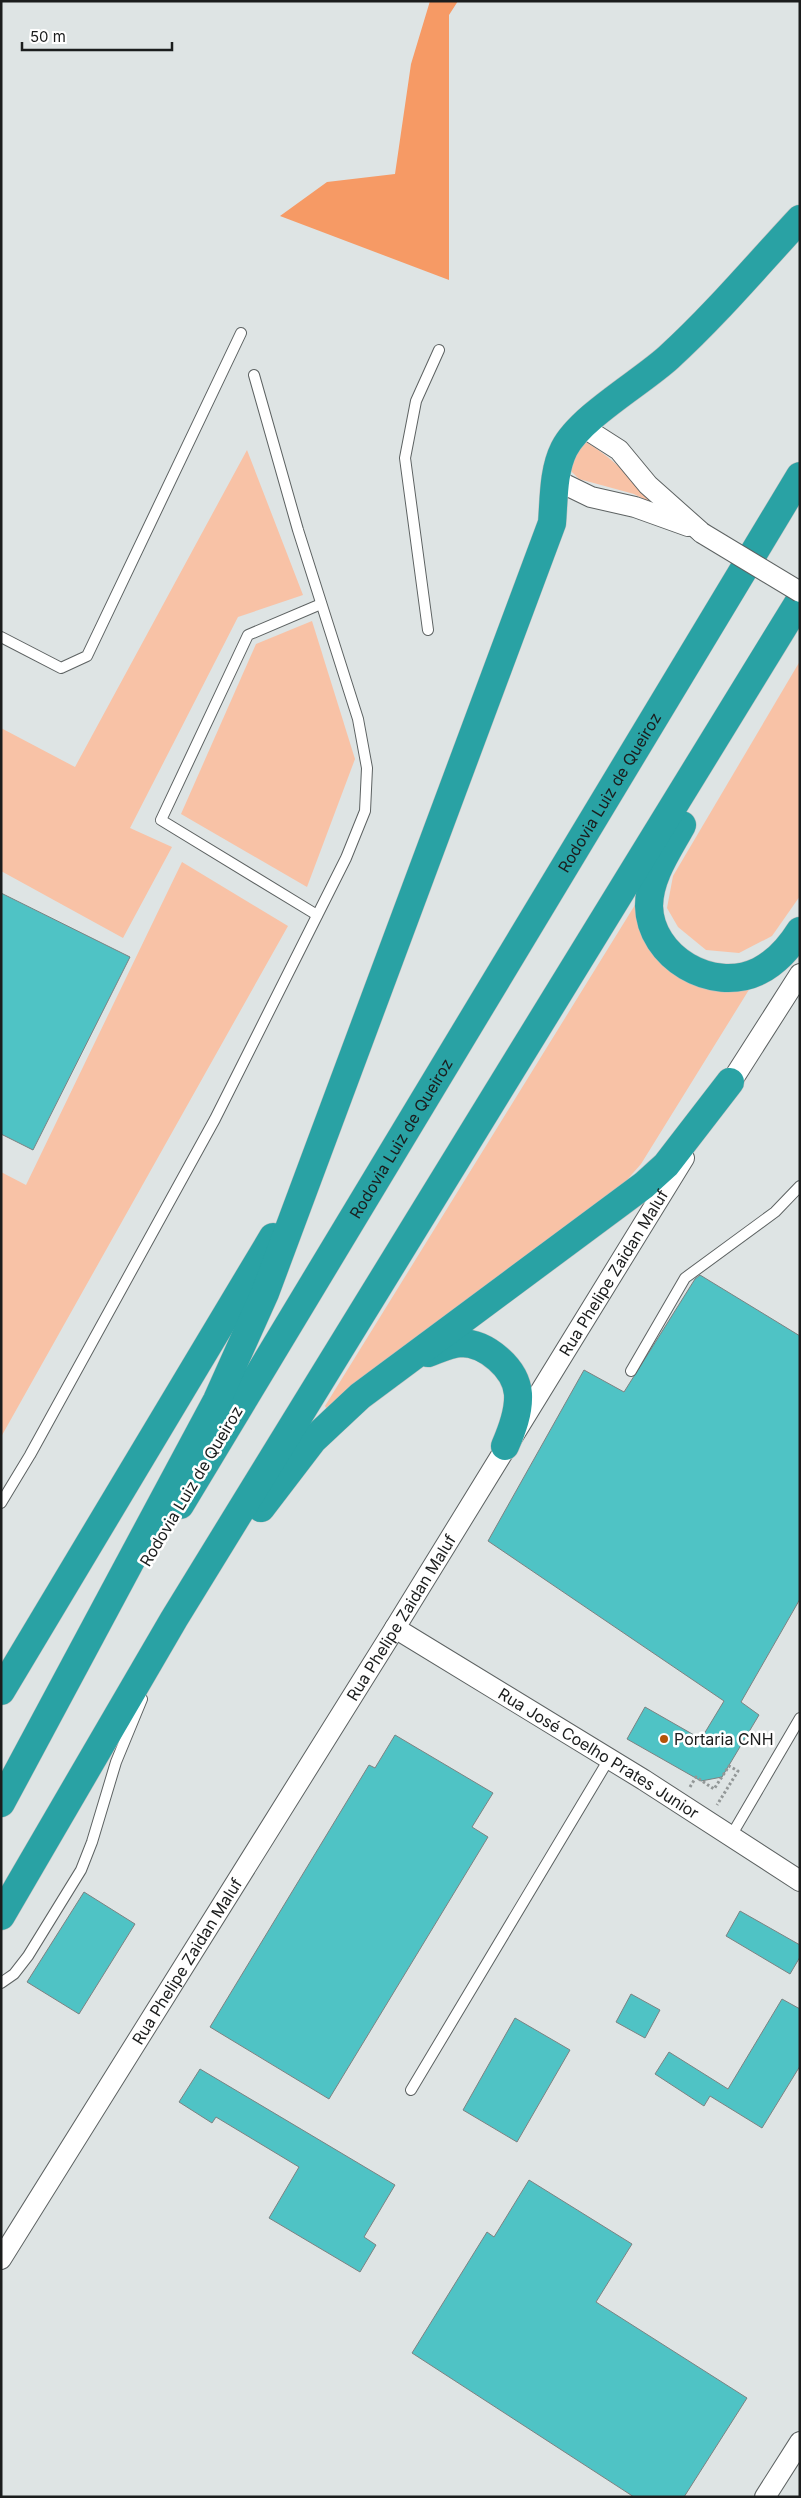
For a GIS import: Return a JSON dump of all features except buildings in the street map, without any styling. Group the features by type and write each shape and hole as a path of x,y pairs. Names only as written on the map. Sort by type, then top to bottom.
{"highway":[{"path":"1,1803 217,1400 266,1293 552,523 556,480 564,448 583,427 668,358 800,219"},
{"name":"Rodovia Luiz de Queiroz","path":"1,1803 800,476"},
{"path":"1,1916 174,1619 800,600"},
{"path":"767,655 653,882 649,905 651,919 662,946 682,964 698,973 740,977 758,971 780,956 800,931"},
{"path":"174,1619 313,1440 360,1396 644,1185 666,1165 730,1082"},
{"path":"1,1691 307,1180"},
{"path":"404,1364 448,1345 456,1344 478,1346 492,1354 504,1364 513,1378 518,1393 512,1428 505,1446"}],"street":[{"path":"583,427 620,450 648,485 699,531"},
{"path":"556,480 591,497 635,507 699,531 800,592"},
{"name":"Rua Phelipe Zaidan Maluf","path":"1,2259 395,1628 730,1082 800,974"},
{"name":"Rua José Coelho Prates Junior","path":"395,1628 707,1820 800,1881"},
{"path":"765,2497 800,2442"}],"lane":[{"path":"1,637 60,668 87,656 241,333"},
{"path":"428,630 405,458 416,401 439,350"},
{"path":"1,1503 30,1455 215,1119 346,858 365,811 367,768 358,719 321,604 254,375"},
{"path":"317,915 161,820 248,635 321,604"},
{"path":"632,1371 685,1278 775,1212 800,1186"},
{"path":"1,1983 14,1974 28,1956 81,1870 92,1842 116,1762 174,1619"},
{"path":"731,1836 800,1718"},
{"path":"411,2090 609,1759"}],"path":[{"path":"690,1786 696,1777 714,1789 729,1766 738,1770 707,1820"}],"shaded area":[{"path":"430,1 458,1 449,15 449,280 280,216 327,182 395,174 411,64"},
{"path":"586,442 619,466 669,513 634,494 579,479 570,470 574,448"},
{"path":"247,450 303,595 238,617 130,828 172,847 123,938 1,871 1,728 75,767"},
{"path":"312,621 355,759 307,887 181,814 256,644"},
{"path":"800,661 800,896 772,936 739,953 706,950 678,927 667,908 673,876"},
{"path":"182,862 288,926 1,1437 1,1172 26,1185"},
{"path":"643,892 658,950 755,980 641,1164 626,1181 456,1308 327,1410 325,1406"}],"place":[{"name":"Portaria CNH","path":"664,1739"}]}
